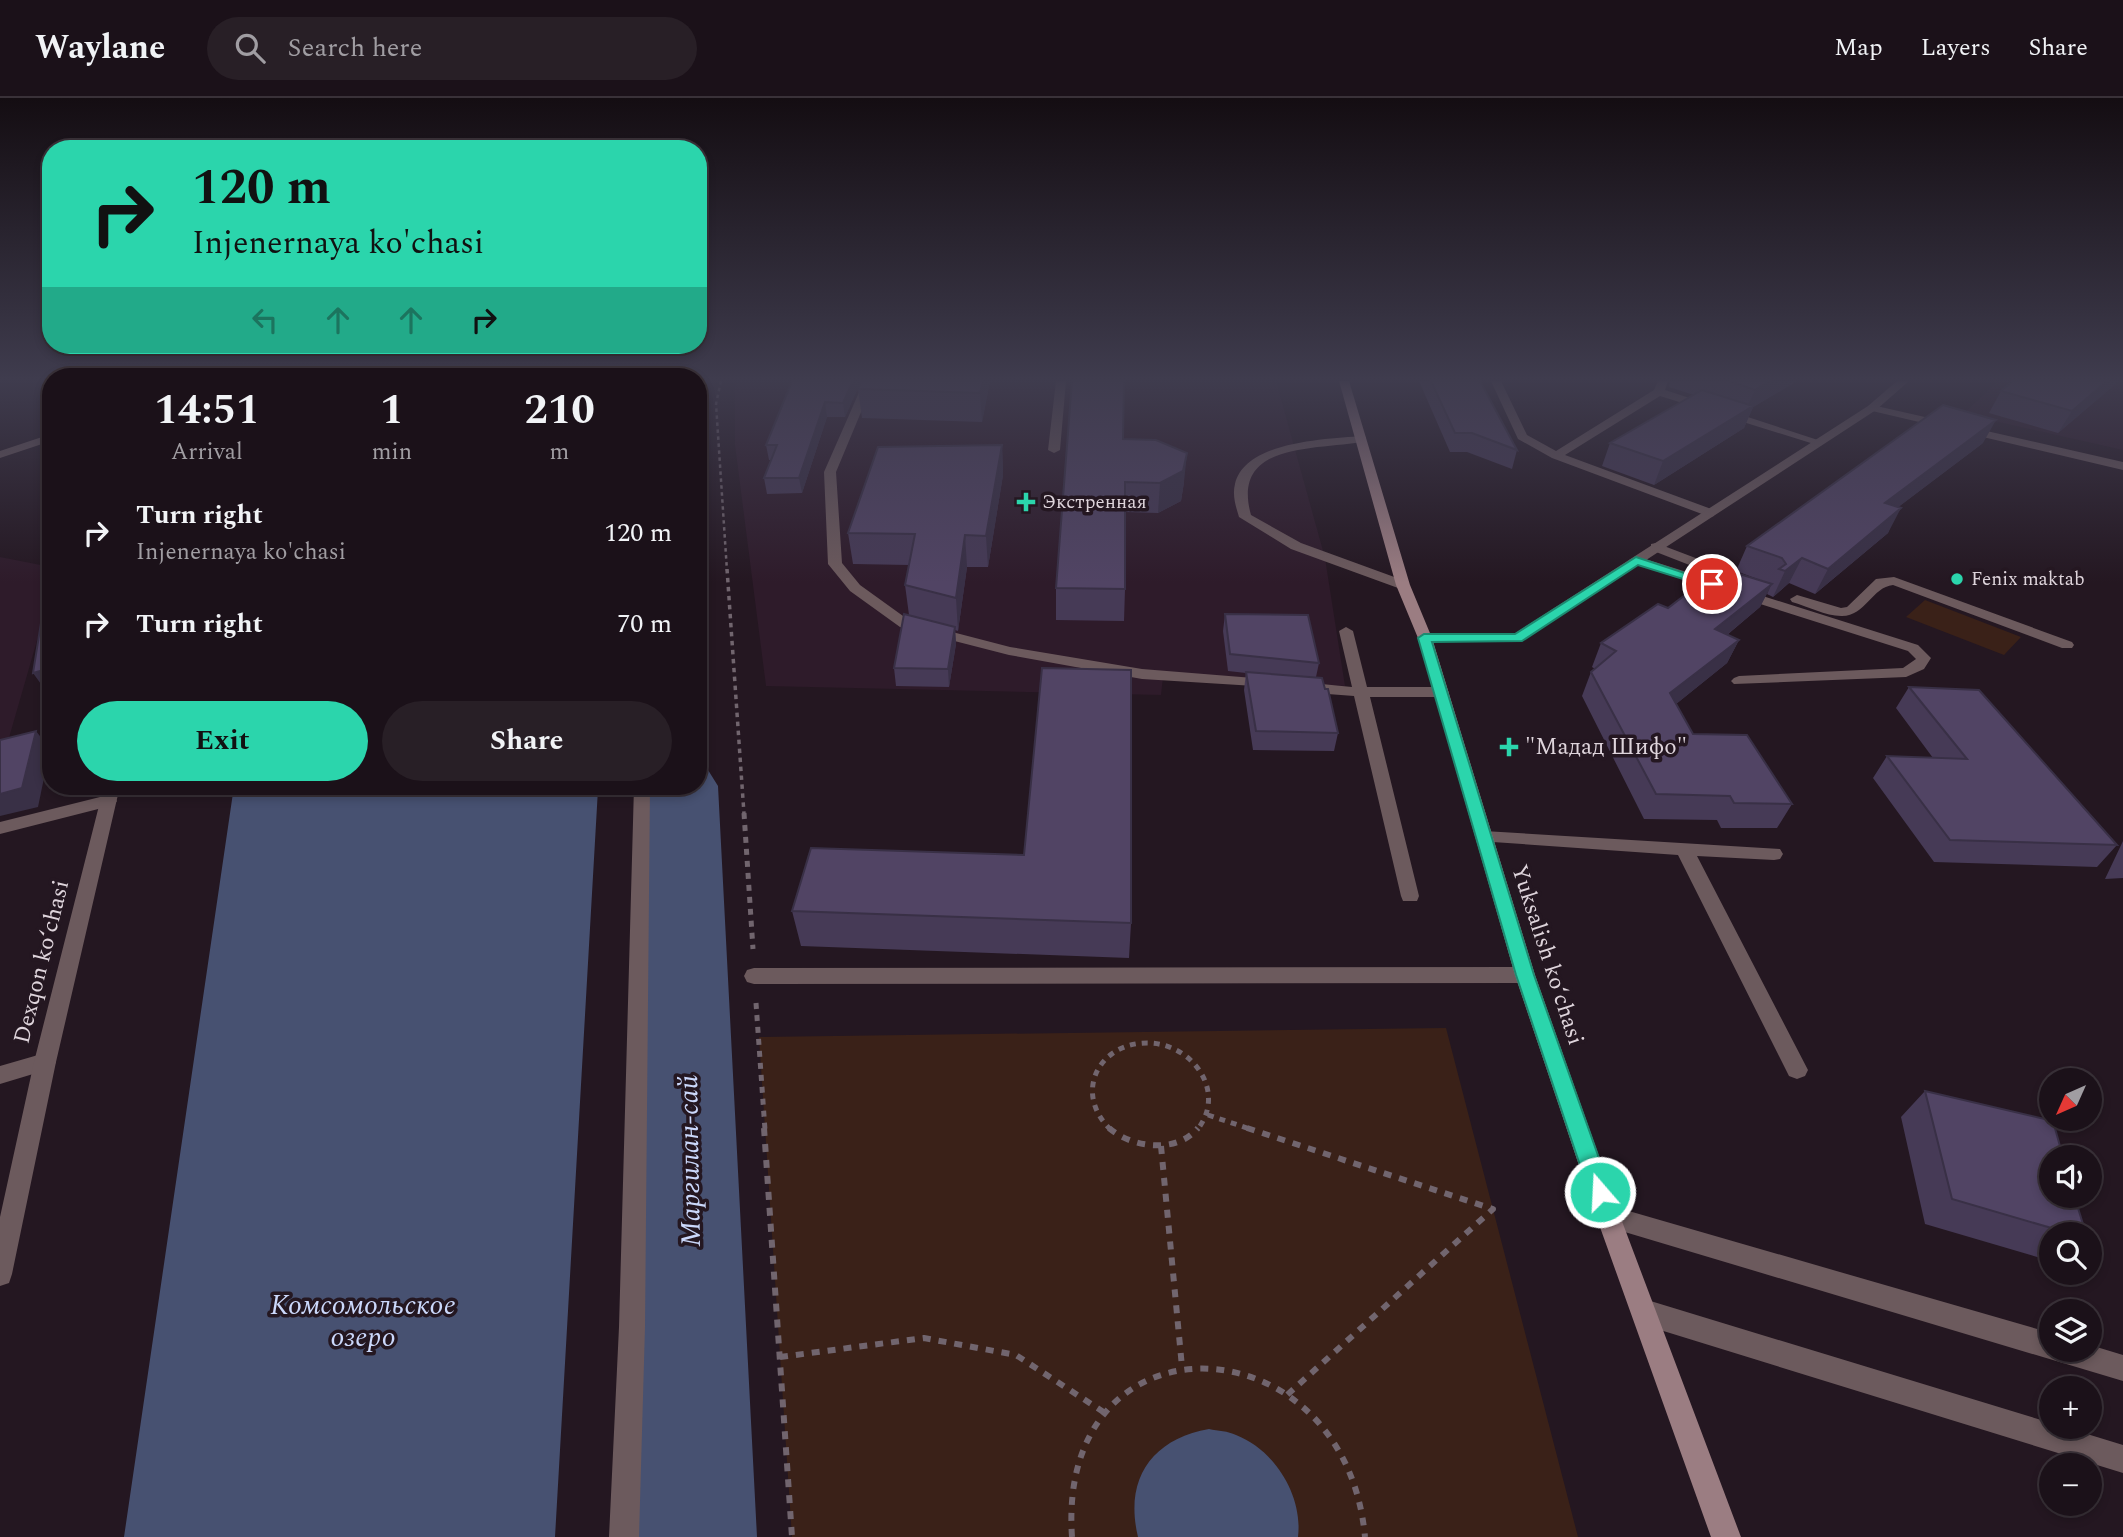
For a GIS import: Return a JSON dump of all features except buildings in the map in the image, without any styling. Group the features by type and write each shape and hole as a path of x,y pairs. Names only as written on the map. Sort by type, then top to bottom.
{"main road":[{"name":"Yuksalish koʻchasi","path":"1365,448 1403,585 1441,692 1525,975 1608,1216 1726,1537"}],"street":[{"path":"0,455 21,448"},
{"path":"840,448 830,472 835,564 855,588 905,624 1009,651 1142,674 1362,692 1441,692"},
{"path":"1285,448 1256,464 1242,479 1239,497 1245,517 1296,546 1403,585"},
{"path":"1542,448 1556,456 1710,513"},
{"path":"1556,456 1568,448"},
{"path":"1424,638 1517,638 1809,448"},
{"path":"2046,448 2123,466"},
{"path":"1656,547 1758,587 1841,612 1852,610 1881,582 1894,582 2067,645"},
{"path":"1636,560 1913,648 1924,658 1919,666 1906,672 1739,681"},
{"path":"1346,631 1410,896"},
{"path":"0,828 104,795"},
{"name":"Dexqon koʻchasi","path":"0,1274 44,1062 110,795"},
{"path":"624,1537 632,1313 642,795"},
{"path":"1484,837 1774,854"},
{"path":"1685,848 1797,1070"},
{"path":"754,976 1525,975"},
{"path":"0,1075 44,1062"},
{"path":"1608,1216 2039,1342"},
{"path":"1644,1312 2123,1459"},
{"path":"2102,1362 2123,1368"}],"path":[{"path":"1151,1043 1170,1046 1199,1066 1209,1082 1212,1098 1208,1115 1198,1130 1181,1141 1161,1146 1139,1144 1119,1136 1104,1123 1094,1108 1091,1091 1094,1075 1102,1062 1116,1051 1151,1043"},
{"path":"1208,1115 1493,1209 1287,1395"},
{"path":"1161,1146 1182,1367"},
{"path":"780,1357 924,1338 1016,1355 1105,1413"},
{"path":"1072,1537 1069,1507 1080,1454 1105,1413 1140,1383 1182,1367 1227,1368 1272,1384 1312,1414 1344,1457 1362,1508 1365,1537"}],"shaded area":[{"name":"Экстренная","path":"735,448 1295,448 1325,558 1345,686 1163,677 1161,695 766,686"},
{"path":"0,557 42,565 42,623 0,769"},
{"path":"1925,600 2021,637 2004,655 1906,617"},
{"path":"1446,1028 1578,1537 792,1537 759,1037"}],"water":[{"name":"Комсомольское озеро","path":"233,795 598,795 555,1537 124,1537"},
{"path":"1209,1429 1233,1434 1250,1442 1274,1463 1284,1476 1296,1506 1298,1537 1138,1537 1135,1497 1139,1480 1147,1465 1158,1452 1172,1442"}],"waterway":[{"name":"Маргилан-сай","path":"683,795 697,1537"}],"place":[{"name":"Экстренная","path":"1026,502"},
{"name":"Fenix maktab","path":"1957,579"},
{"name":"\"Мадад Шифо\"","path":"1509,747"}],"route":[{"path":"1600,1192 1525,975 1424,638 1517,638 1636,560 1712,584"}]}
